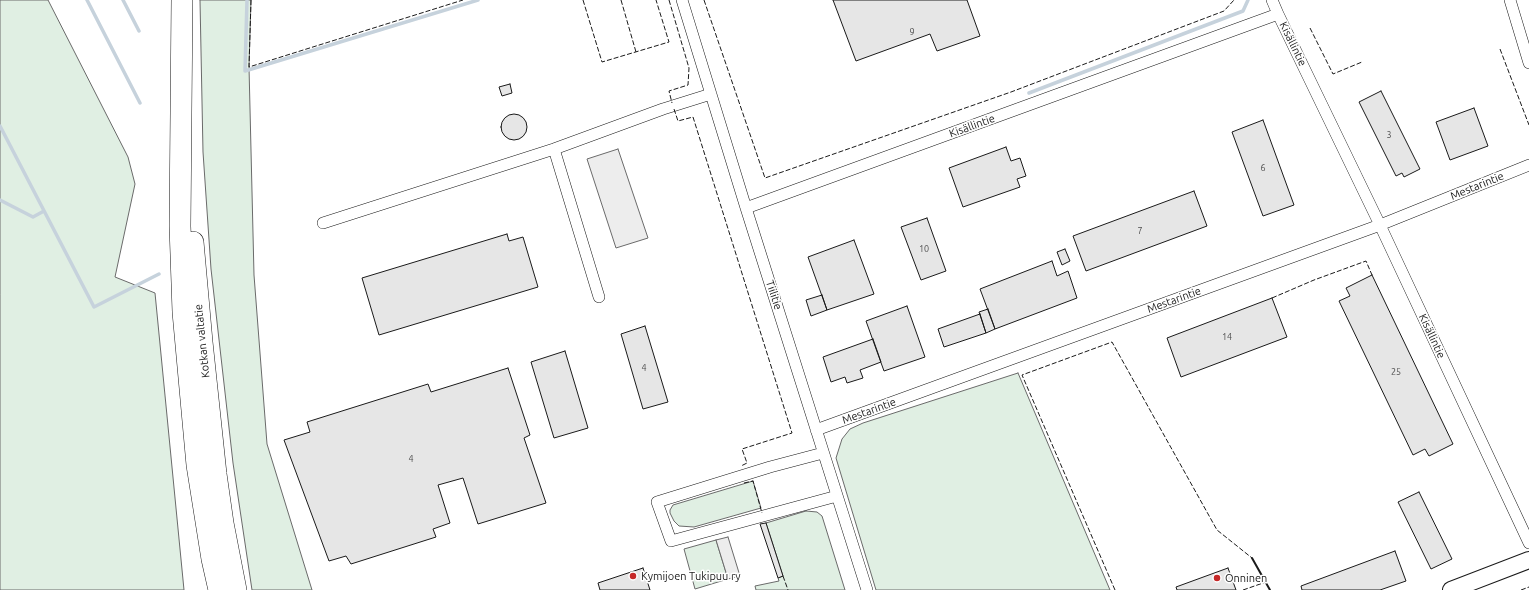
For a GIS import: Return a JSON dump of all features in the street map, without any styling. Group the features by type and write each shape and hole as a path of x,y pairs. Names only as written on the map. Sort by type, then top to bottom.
{"highway":[{"name":"Kotkan valtatie","path":"182,0 180,226 183,312 197,465 212,559 219,590"},
{"name":"Kotkan valtatie","path":"182,90 202,342 216,474 223,523 236,590"},
{"path":"212,559 216,590"}],"street":[{"name":"Tiilitie","path":"682,0 867,590"},
{"path":"1272,0 1278,14"},
{"path":"1510,0 1529,63"},
{"name":"Kisällintie","path":"746,208 1278,14 1380,225 1529,543"},
{"path":"323,223 554,149 663,109 711,94"},
{"path":"554,149 599,297"},
{"name":"Mestarintie","path":"816,430 1380,225 1529,165"},
{"path":"823,453 770,467 657,502 671,541 837,496"},
{"path":"1451,590 1529,560"}],"green space":[{"path":"0,0 48,0 128,157 135,184 115,277 155,293 184,590 0,590"},
{"path":"200,0 251,0 249,67 254,275 267,444 312,590 252,590 233,463 211,269 203,152"},
{"path":"1018,373 1110,590 876,590 836,458 842,439 850,429 863,423"},
{"path":"753,481 761,508 694,527 679,526 674,521 670,513 673,505"},
{"path":"806,511 817,512 822,516 845,590 756,590 755,586 779,581 778,578 783,576 766,523"},
{"path":"716,540 728,579 695,589 684,549"}],"shaded area":[{"path":"618,149 648,238 616,248 587,159"},
{"path":"728,537 740,576 728,579 716,540"}],"building":[{"path":"833,0 967,0 980,36 937,51 930,34 856,61"},
{"path":"510,84 512,93 502,96 499,87"},
{"path":"1381,91 1420,169 1404,177 1402,173 1396,176 1359,102"},
{"path":"1474,108 1488,146 1450,160 1436,122"},
{"path":"514,114 523,118 527,127 523,136 514,140 505,136 501,127 505,118"},
{"path":"1263,120 1294,205 1263,216 1232,132"},
{"path":"1006,147 1011,161 1020,158 1026,176 1017,179 1020,187 963,207 949,168"},
{"path":"1194,191 1207,226 1086,271 1073,236"},
{"path":"927,218 946,271 921,280 901,227"},
{"path":"507,234 509,241 523,237 538,287 379,335 362,278"},
{"path":"854,240 874,294 827,310 808,257"},
{"path":"1065,249 1070,261 1062,265 1057,252"},
{"path":"1052,261 1057,276 1068,271 1077,298 995,329 980,289"},
{"path":"1372,275 1453,444 1429,456 1425,449 1413,455 1339,301 1350,296 1346,288"},
{"path":"822,295 827,310 811,316 806,300"},
{"path":"1272,298 1287,337 1181,377 1167,338"},
{"path":"907,306 925,357 884,371 866,321"},
{"path":"988,309 995,329 986,333 979,312"},
{"path":"980,314 986,333 944,347 938,329"},
{"path":"645,326 668,402 643,409 621,334"},
{"path":"873,339 881,362 860,370 863,378 847,383 845,377 831,382 823,357"},
{"path":"565,351 588,428 554,438 531,362"},
{"path":"508,368 530,435 524,438 546,503 478,524 463,478 438,485 450,523 433,529 436,537 351,564 346,556 329,561 284,440 310,432 307,422 428,384 431,392"},
{"path":"1419,492 1452,559 1431,569 1398,502"},
{"path":"766,523 783,576 778,578 760,524"},
{"path":"1395,551 1406,581 1380,590 1302,590 1301,586"},
{"name":"Kymijoen Tukipuu ry","path":"643,568 650,590 600,590 598,583"},
{"name":"Onninen","path":"1228,568 1236,590 1177,590 1176,587"}],"waterway":[{"path":"87,0 140,103"},
{"path":"123,0 139,31"},
{"path":"247,0 245,71 478,0"},
{"path":"1029,93 1243,11 1248,0"},
{"path":"0,126 94,307 159,274"},
{"path":"0,200 33,217 44,211"}],"fence":[{"path":"251,0 249,67 463,0"},
{"path":"583,0 602,62 669,42 656,0"},
{"path":"621,0 636,52"},
{"path":"669,0 689,68 688,85 669,91 672,103"},
{"path":"704,0 765,178 1011,92 1224,11 1234,0"},
{"path":"1310,28 1333,74 1362,62"},
{"path":"1500,49 1529,125"},
{"path":"674,109 678,121 693,117 792,433 742,449 747,463 741,466"},
{"path":"1272,298 1314,280 1366,261 1372,275"},
{"path":"1115,590 1022,375 1112,342 1217,530 1252,558"},
{"path":"744,483 753,481 762,513"},
{"path":"783,576 788,590"},
{"path":"1243,590 1266,582"},
{"path":"1521,590 1529,587"}],"wall":[{"path":"1252,558 1270,590"}],"place":[{"name":"Kymijoen Tukipuu ry","path":"633,576"},
{"name":"Onninen","path":"1217,578"}]}
